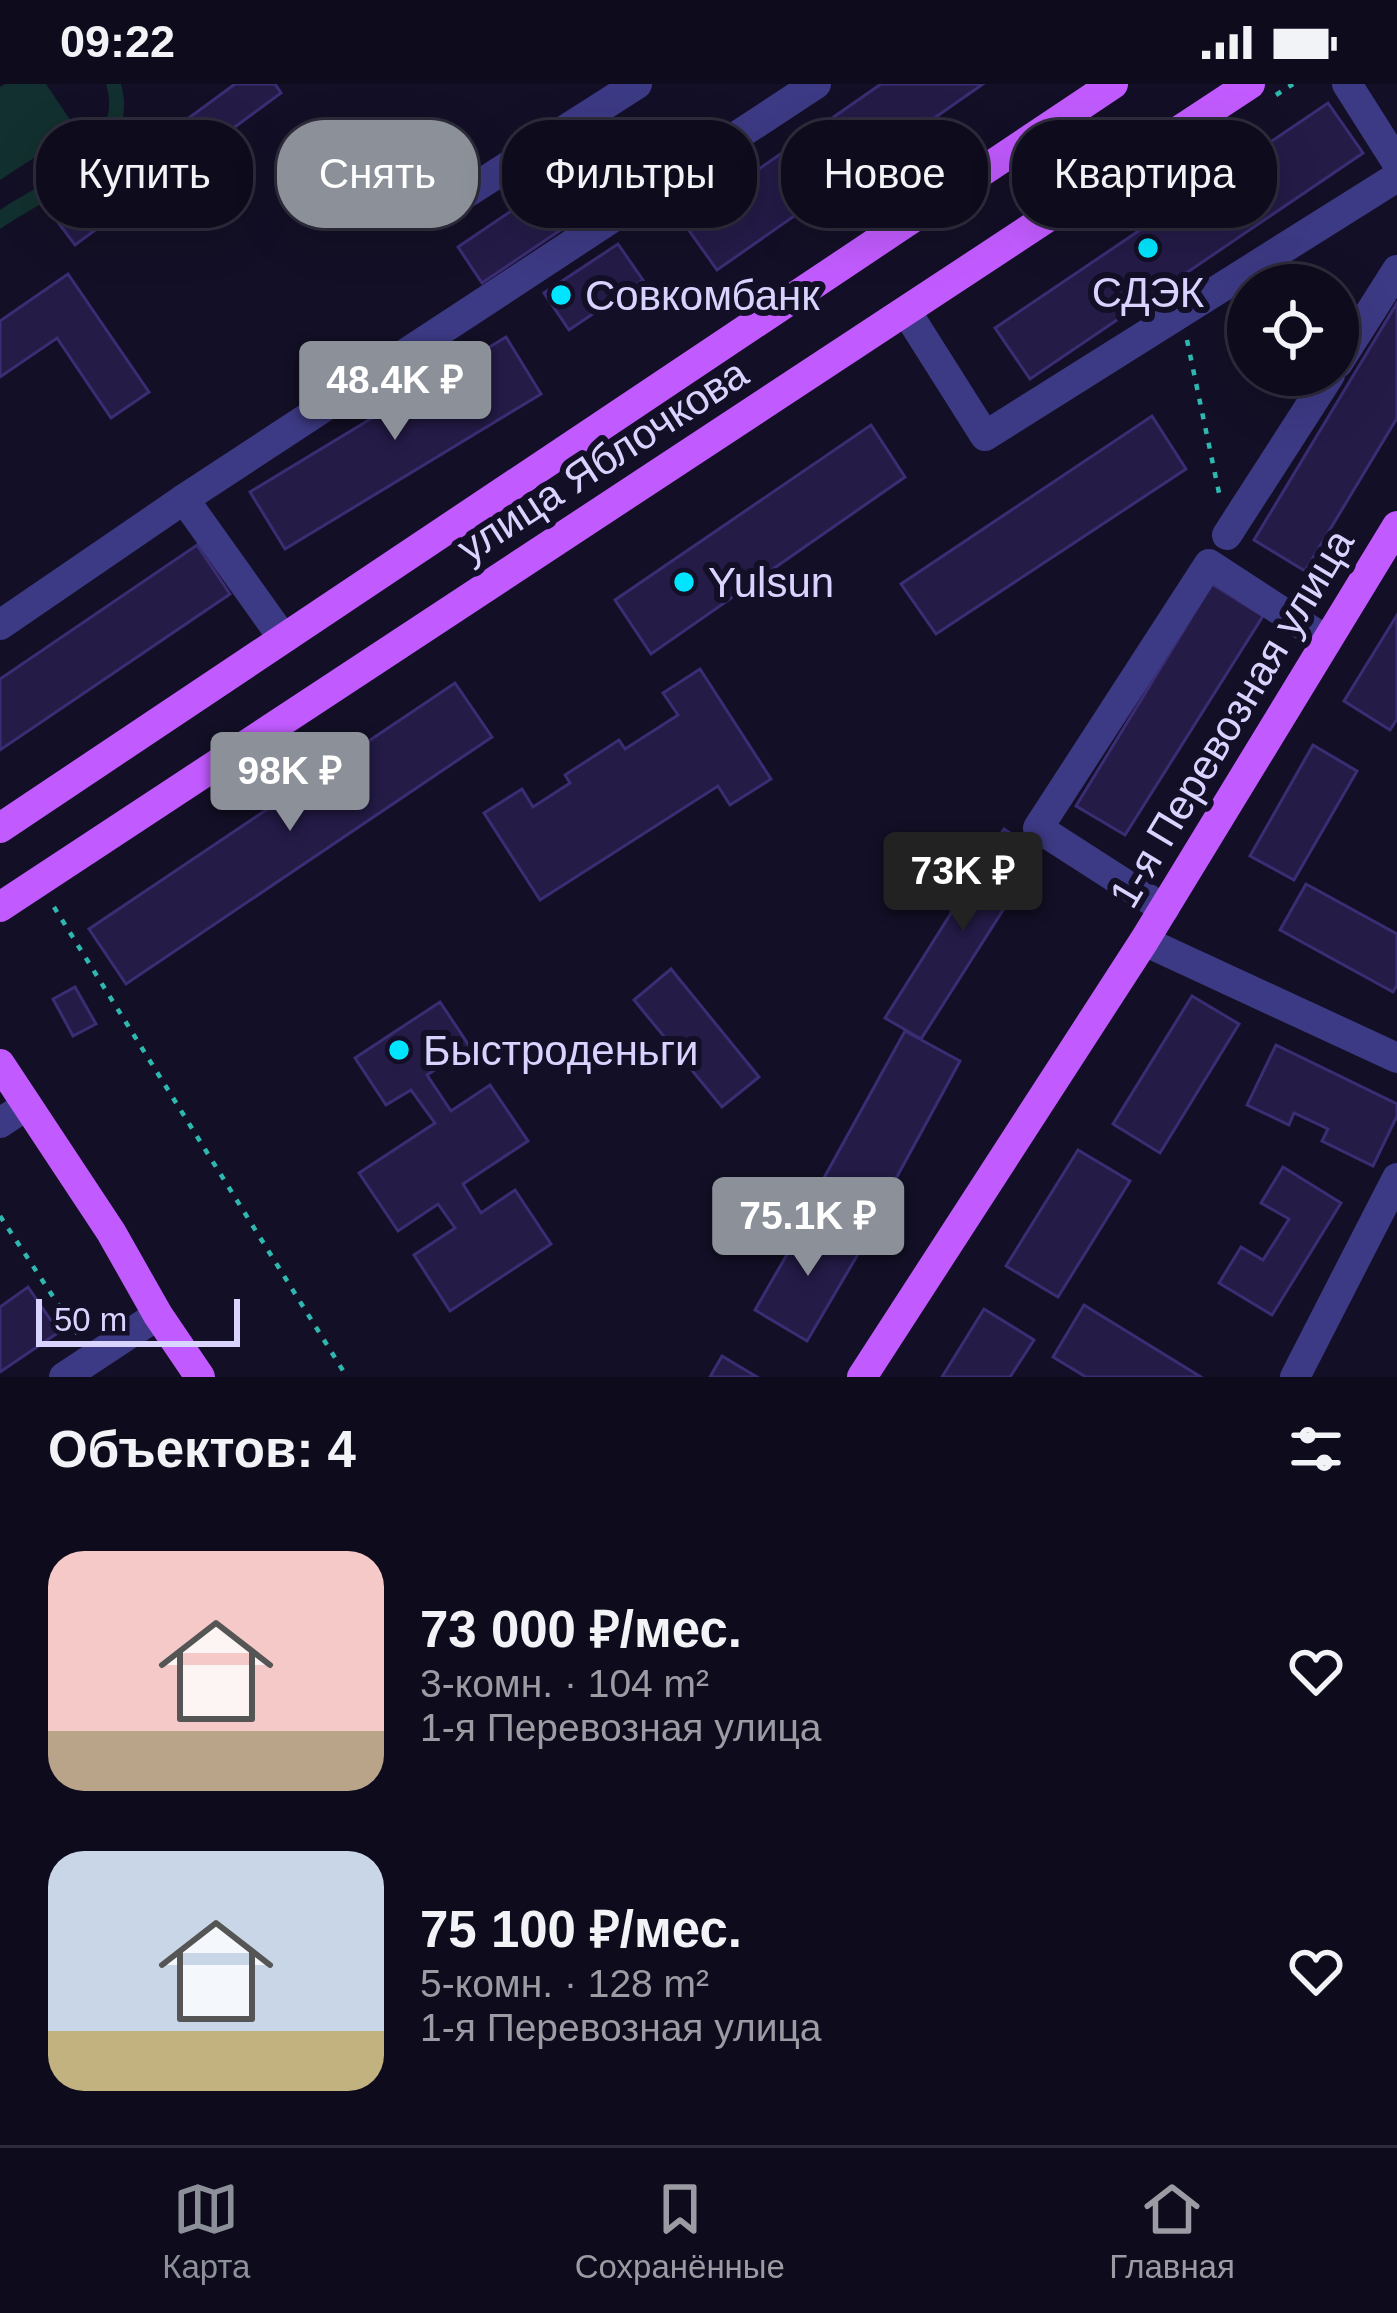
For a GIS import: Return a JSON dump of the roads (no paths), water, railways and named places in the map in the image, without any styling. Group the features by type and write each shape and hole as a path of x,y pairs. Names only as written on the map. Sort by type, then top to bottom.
{"main road":[{"name":"улица Яблочкова","path":"0,828 1113,84"},
{"name":"улица Яблочкова","path":"0,907 1250,84"},
{"name":"1-я Перевозная улица","path":"862,1377 1144,941 1397,526"},
{"path":"0,1064 200,1377"}],"street":[{"path":"478,186 637,84"},
{"path":"0,625 816,84"},
{"path":"1347,84 1397,164"},
{"path":"906,310 985,436 1397,177"},
{"path":"1359,329 1397,270"},
{"path":"1227,535 1316,396"},
{"path":"184,499 283,638"},
{"path":"1164,909 1038,827 1209,564 1327,640"},
{"path":"1144,941 1397,1058"},
{"path":"0,1123 27,1105"},
{"path":"1295,1377 1397,1178"},
{"path":"64,1377 158,1315"}],"place":[{"name":"СДЭК","path":"1148,248"},
{"name":"Совкомбанк","path":"561,295"},
{"name":"Yulsun","path":"684,582"},
{"name":"Быстроденьги","path":"399,1050"}]}
